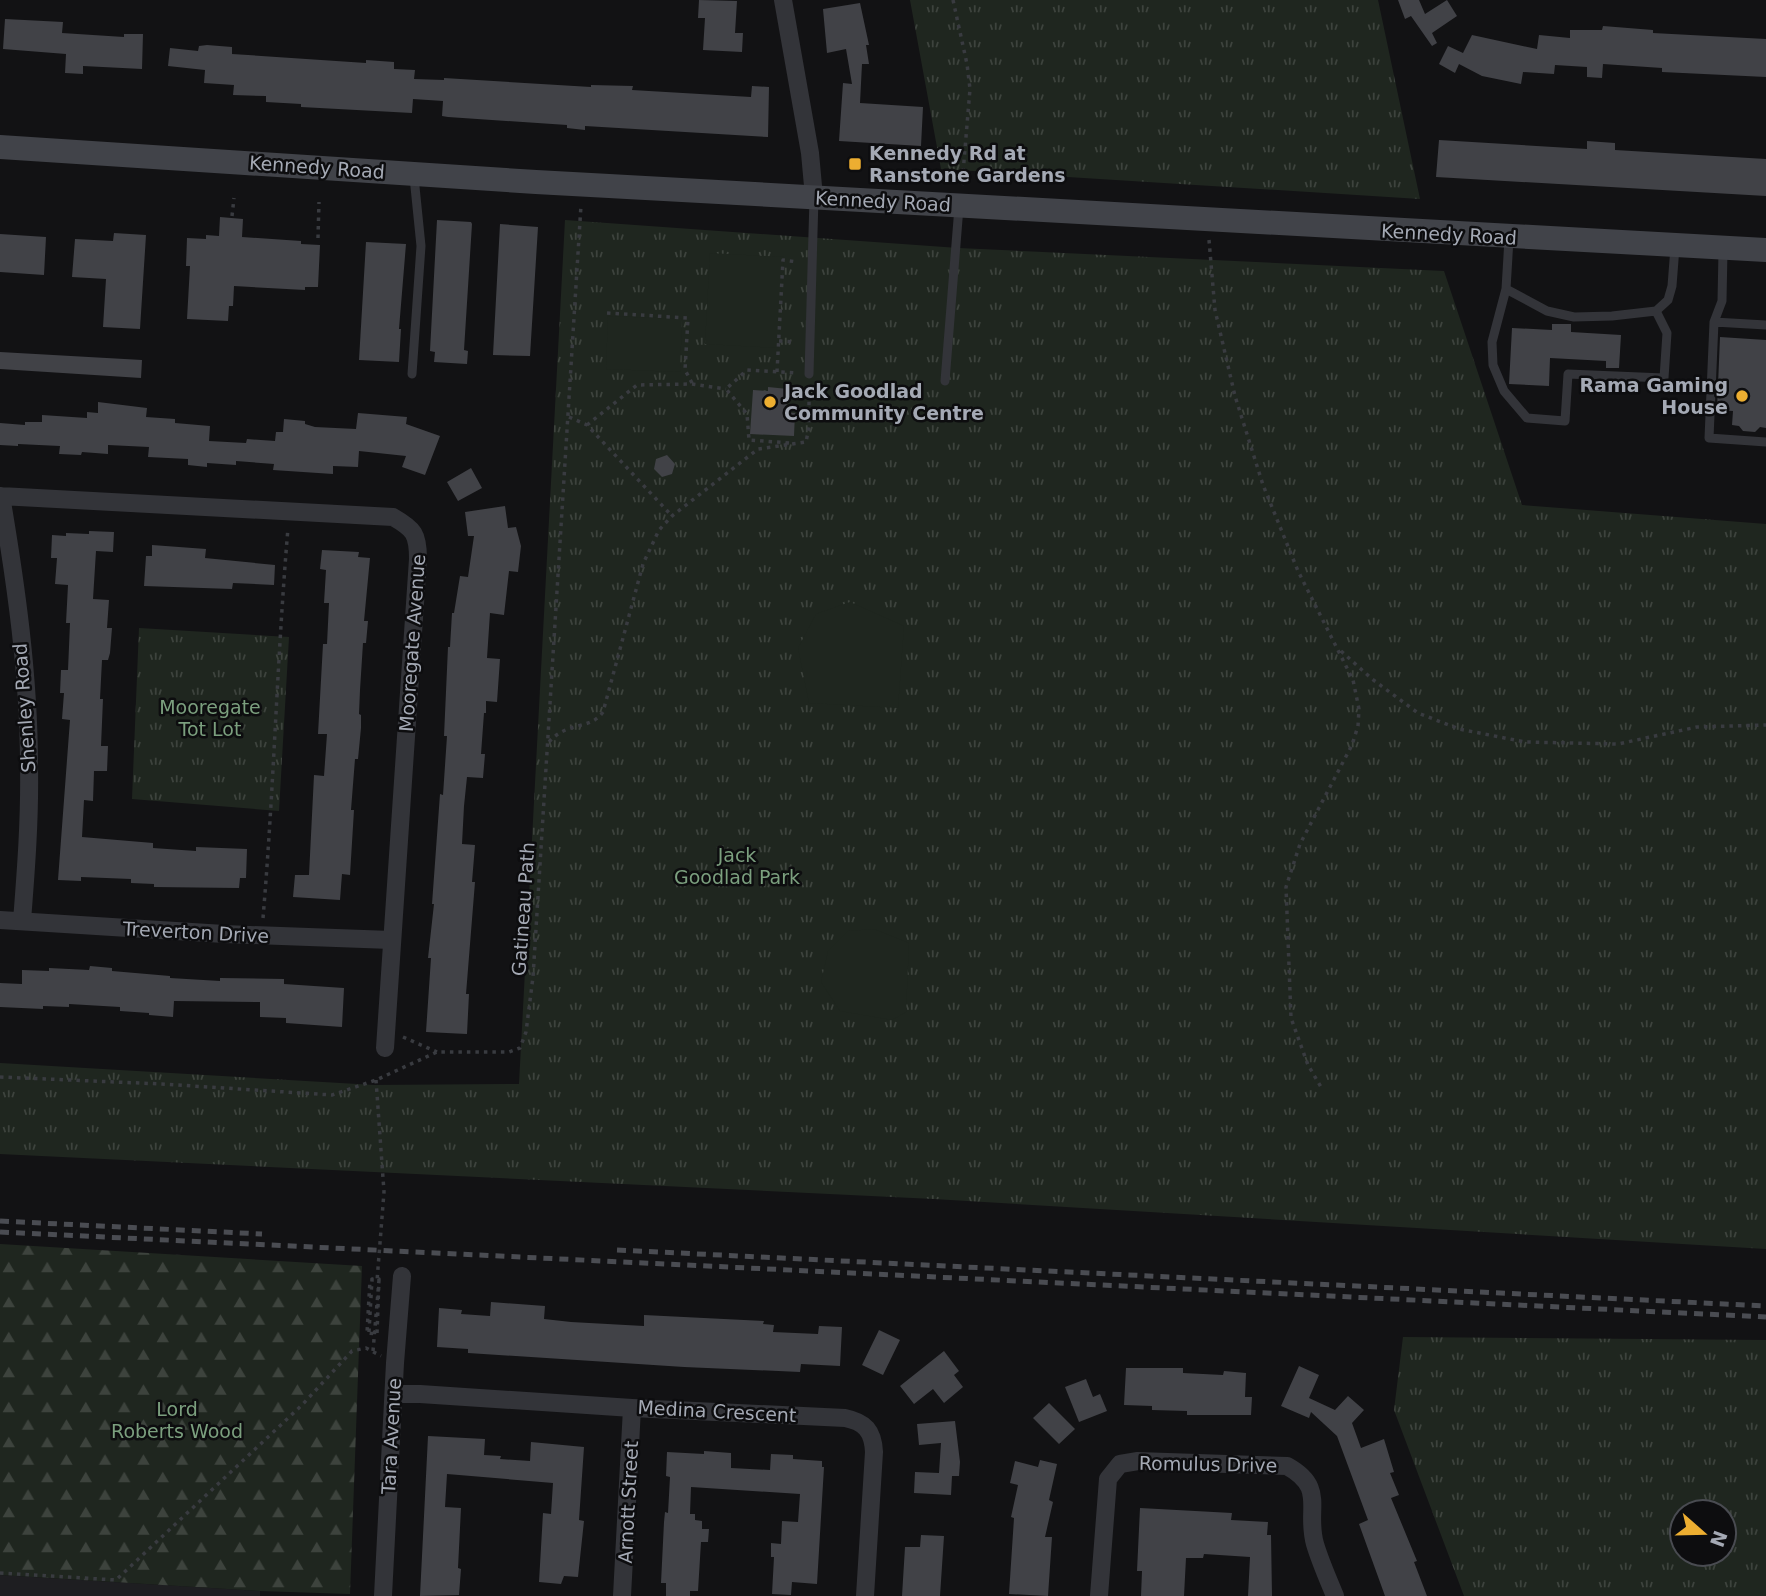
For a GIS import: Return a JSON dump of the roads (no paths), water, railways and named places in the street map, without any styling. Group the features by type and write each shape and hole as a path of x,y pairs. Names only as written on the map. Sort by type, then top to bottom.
{"main road":[{"name":"Kennedy Road","path":"0,146 814,197 960,195 1207,220 1766,250"}],"street":[{"path":"783,0 810,153 814,197"},
{"name":"Mooregate Avenue","path":"1,496 393,517 410,526 418,541 386,1040"},
{"name":"Shenley Road","path":"1,496 15,583 30,765 22,921"},
{"name":"Treverton Drive","path":"0,920 262,936 391,940"},
{"name":"Tara Avenue","path":"383,1596 402,1276"},
{"name":"Medina Crescent","path":"394,1394 845,1418 858,1421 867,1427 873,1438 874,1452 865,1596"},
{"name":"Arnott Street","path":"622,1596 632,1408"},
{"name":"Romulus Drive","path":"1099,1596 1108,1479 1120,1464 1138,1461 1287,1466 1302,1475 1311,1489 1314,1541 1335,1596"}],"lane":[{"path":"412,374 421,246 414,174"},
{"path":"945,381 960,195"},
{"path":"809,374 814,197"},
{"path":"1509,237 1506,289 1492,342 1493,365 1504,391 1527,418 1565,421 1568,374 1664,378 1667,332 1656,311"},
{"path":"1506,289 1548,311 1574,317 1656,311 1668,300 1676,246"},
{"path":"1723,248 1722,301 1714,322 1709,438 1766,442"},
{"path":"1714,322 1766,325"}],"railway":[{"path":"0,1221 262,1234"},
{"path":"0,1232 1766,1317"},
{"path":"617,1250 1766,1306"}],"place":[{"name":"Kennedy Rd at Ranstone Gardens","path":"855,164"},
{"name":"Rama Gaming House","path":"1742,396"},
{"name":"Jack Goodlad Community Centre","path":"770,402"}],"park label":[{"name":"Mooregate Tot Lot","path":"210,718"},
{"name":"Jack Goodlad Park","path":"737,866"},
{"name":"Lord Roberts Wood","path":"177,1420"}]}
